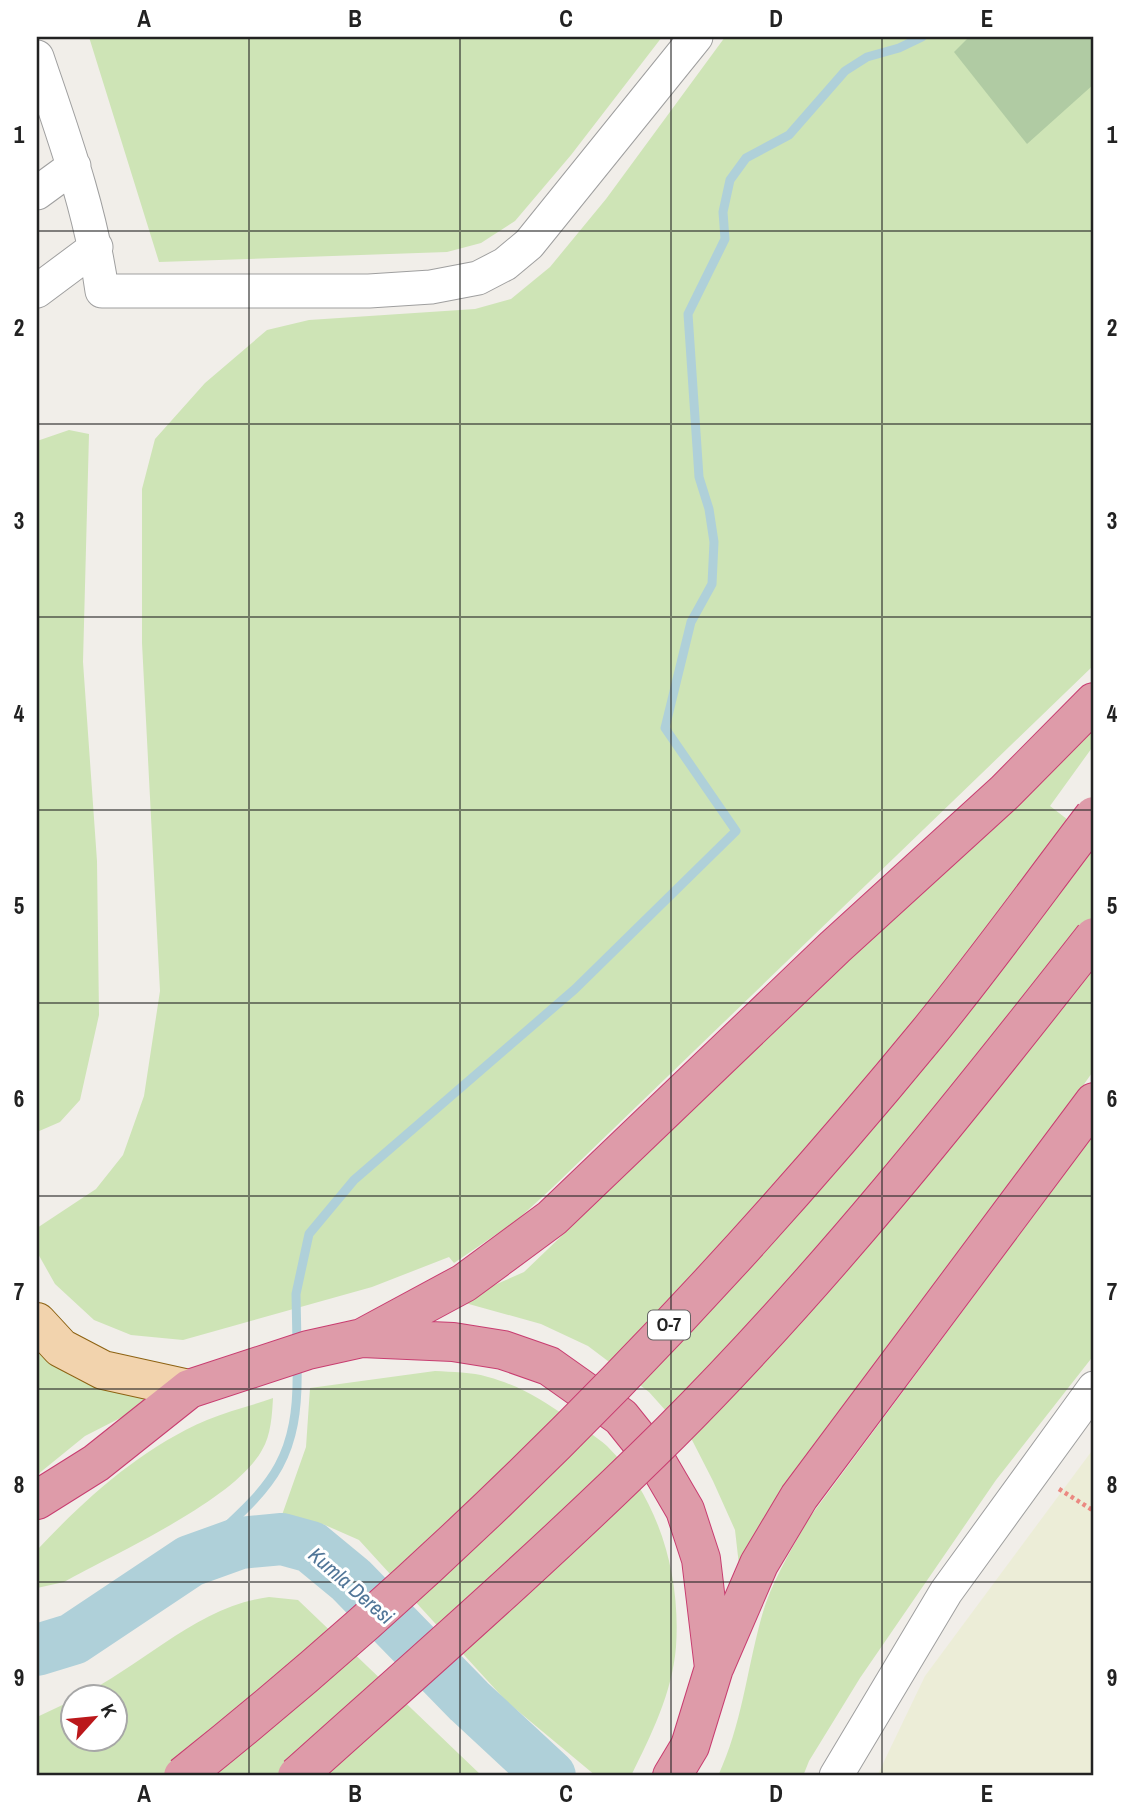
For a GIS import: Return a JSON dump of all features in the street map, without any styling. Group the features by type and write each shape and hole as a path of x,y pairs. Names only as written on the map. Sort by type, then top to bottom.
{"highway":[{"path":"37,1500 96,1463 189,1389 247,1369 362,1338 464,1283 552,1218 835,947 1005,792 1094,702"},
{"name":"O-7","path":"183,1776 254,1720 456,1541 616,1382 790,1193 929,1032 1094,816"},
{"path":"297,1776 499,1595 671,1432 848,1241 989,1071 1094,937"},
{"path":"672,1776 690,1746 714,1668 759,1563 799,1497 1094,1102"},
{"path":"362,1338 453,1342 503,1350 549,1366 621,1417 657,1462 685,1510 701,1559 714,1668"}],"main road":[{"path":"37,1322 61,1348 103,1370 189,1389"}],"street":[{"path":"37,57 74,166 96,247 102,291 369,291 430,287 478,278 505,264 529,244 696,37"},
{"path":"37,193 74,166"},
{"path":"37,291 96,247"},
{"path":"836,1776 946,1592 1031,1471 1094,1388"}],"path":[{"path":"1031,1471 1094,1511"}],"green space":[{"path":"89,37 662,37 571,155 515,221 481,243 447,252 159,262"},
{"path":"725,37 1094,37 1094,665 552,1188 516,1221 454,1263 449,1257 372,1287 183,1340 131,1335 94,1320 55,1284 37,1252 37,1228 96,1189 123,1155 144,1096 160,991 142,643 142,489 155,439 205,383 267,330 309,320 475,309 511,299 550,267 606,199"},
{"path":"969,37 1094,37 1094,84 1027,144 954,52"},
{"path":"69,430 89,434 83,662 97,861 99,1015 80,1100 60,1122 37,1132 37,441"},
{"path":"1094,726 1094,745 1050,806 1094,840 1094,1070 740,1574 735,1530 713,1481 692,1440 649,1392 588,1346 541,1324 458,1301 524,1272"},
{"path":"1094,1134 1094,1355 996,1480 860,1678 809,1761 803,1776 718,1776 733,1737 765,1606 807,1521"},
{"path":"37,1348 74,1378 112,1391 145,1398 136,1410 85,1436 37,1475"},
{"path":"435,1371 469,1373 499,1380 549,1405 607,1446 625,1467 653,1513 663,1539 675,1593 676,1647 665,1698 631,1776 596,1776 507,1702 359,1540 325,1525 282,1515 306,1447 310,1388"},
{"path":"273,1398 270,1425 262,1450 248,1469 227,1488 172,1524 64,1582 37,1588 37,1550 115,1476 159,1445 183,1432 215,1417"},
{"path":"1094,1448 1094,1776 877,1776 925,1676"},
{"path":"269,1597 298,1600 482,1776 37,1776 37,1717 60,1706 60,1754 130,1754 130,1684 101,1684 194,1625 243,1603"}],"waterway":[{"path":"297,1344 296,1294 309,1234 354,1180 575,989 736,831 665,728 691,622 712,584 714,542 709,509 699,477 688,314 725,239 723,212 730,180 746,158 789,135 845,71 867,57 899,48 922,37"},
{"path":"190,1561 238,1516 272,1478 292,1432 297,1365"},
{"name":"Kumla Deresi","path":"37,1650 73,1639 190,1561 240,1543 282,1539 311,1547 351,1580 469,1701 550,1776"}]}
